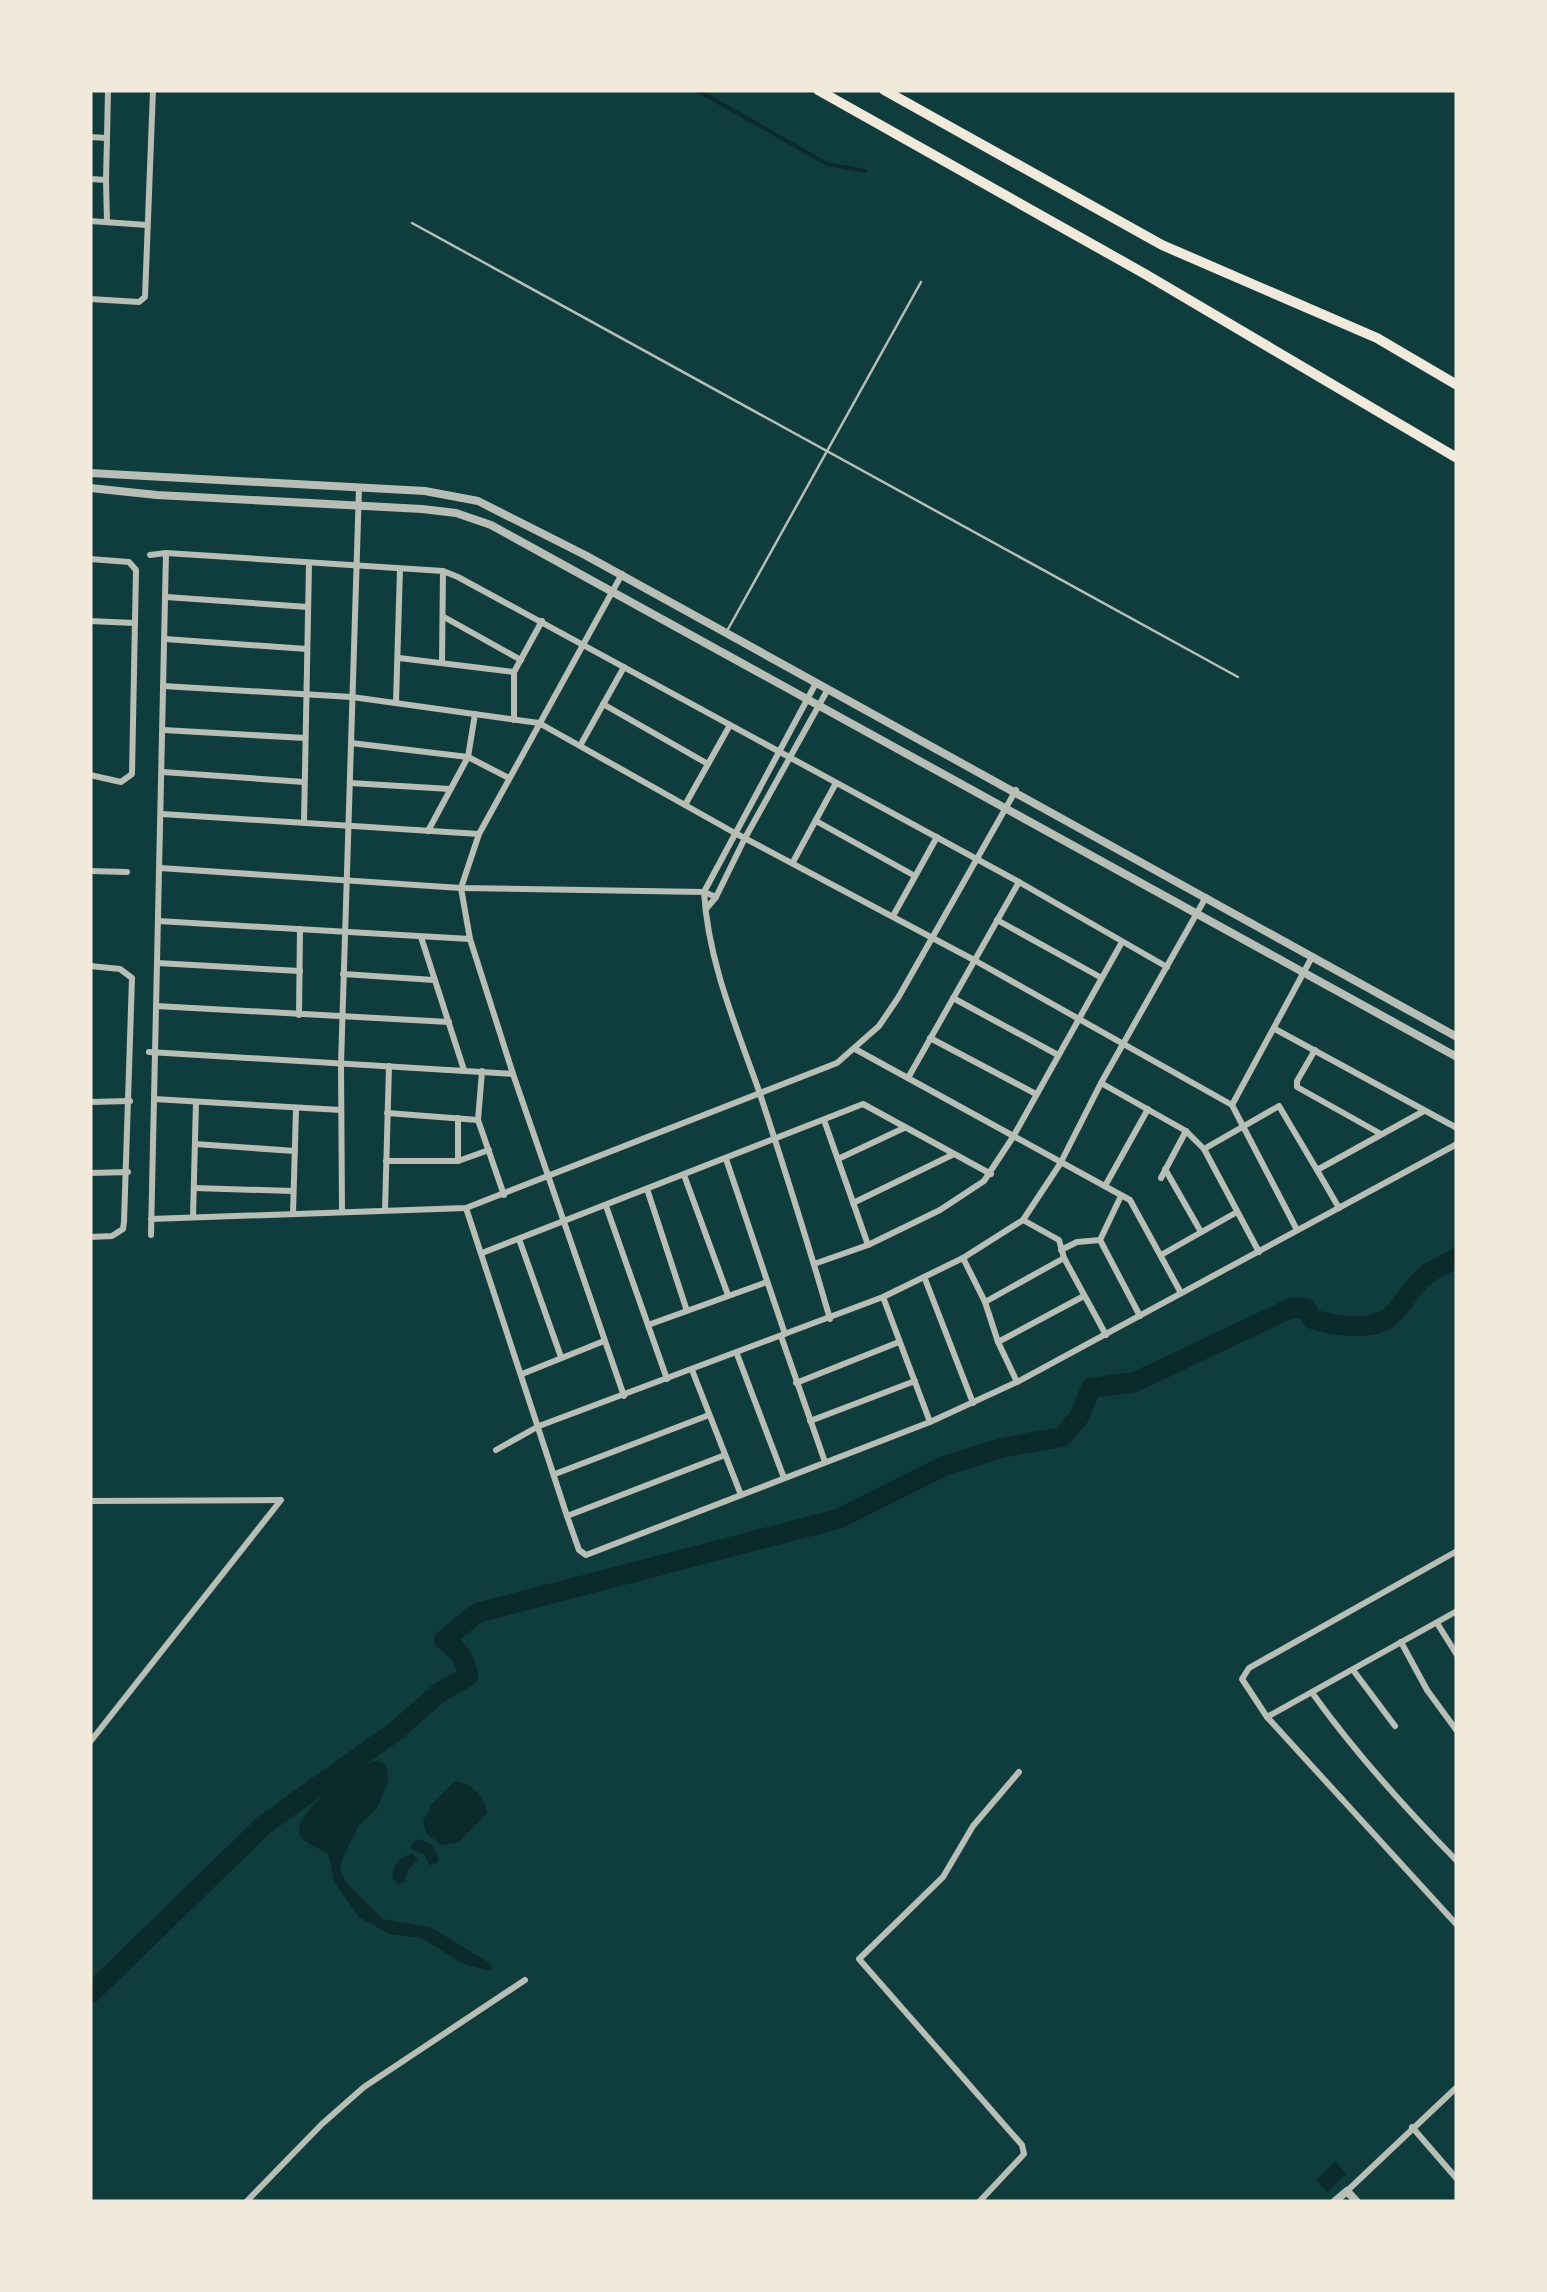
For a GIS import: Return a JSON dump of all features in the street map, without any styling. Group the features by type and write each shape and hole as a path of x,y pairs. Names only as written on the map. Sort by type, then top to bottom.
{"highway":[{"path":"818,90 1145,274 1457,458"},
{"path":"884,90 1162,245 1377,338 1457,384"}],"street":[{"path":"107,222 108,90"},
{"path":"90,300 144,301 153,90"},
{"path":"90,137 107,138"},
{"path":"90,179 106,180"},
{"path":"90,222 147,225"},
{"path":"90,473 425,491 478,502 727,631 1457,1037"},
{"path":"90,488 443,511 471,517 510,534 1457,1057"},
{"path":"342,1212 341,1064 359,488"},
{"path":"151,1235 152,1052 158,964 166,553"},
{"path":"150,555 443,570 1019,882 1167,968"},
{"path":"90,559 134,564 132,774 122,782 90,775"},
{"path":"304,823 309,564"},
{"path":"396,702 400,570"},
{"path":"442,661 443,570"},
{"path":"622,574 479,834 461,888 470,939 513,1074 624,1396"},
{"path":"166,597 308,606"},
{"path":"444,617 521,660"},
{"path":"90,621 134,623"},
{"path":"514,720 514,672 542,621"},
{"path":"166,638 308,649"},
{"path":"399,658 514,672"},
{"path":"581,744 624,667"},
{"path":"816,683 704,892 722,987 830,1319"},
{"path":"163,686 352,697 539,723 1232,1105 1297,1230"},
{"path":"705,910 716,897 744,838 828,689"},
{"path":"603,704 708,764"},
{"path":"428,831 468,757 476,714"},
{"path":"685,804 730,725"},
{"path":"163,730 305,738"},
{"path":"351,743 468,757 510,778"},
{"path":"163,772 304,782"},
{"path":"350,783 450,789"},
{"path":"793,862 836,783"},
{"path":"152,1219 466,1208 825,1068 855,1049 879,1026 1016,790"},
{"path":"162,814 479,834"},
{"path":"816,820 915,876"},
{"path":"893,916 937,838"},
{"path":"160,868 461,888 704,892 716,897"},
{"path":"90,871 127,872"},
{"path":"908,1078 1019,882"},
{"path":"496,1450 540,1426 830,1319 925,1279 1023,1220 1060,1164 1206,896"},
{"path":"997,920 1100,977"},
{"path":"158,921 470,939"},
{"path":"298,1015 300,929"},
{"path":"420,937 464,1070"},
{"path":"814,1264 868,1245 952,1203 991,1174 1122,942"},
{"path":"1232,1105 1312,957"},
{"path":"158,964 300,972"},
{"path":"90,966 125,970 132,978 123,1229 112,1236 90,1237"},
{"path":"344,974 434,980"},
{"path":"953,998 1058,1055"},
{"path":"156,1006 449,1022"},
{"path":"1275,1029 1457,1128"},
{"path":"930,1038 1036,1094"},
{"path":"855,1049 1135,1205 1182,1293"},
{"path":"1314,1050 1297,1087 1382,1134"},
{"path":"152,1052 513,1074"},
{"path":"386,1210 389,1066"},
{"path":"482,1072 478,1120 504,1195"},
{"path":"1101,1083 1186,1131 1204,1149 1260,1252"},
{"path":"154,1099 341,1110"},
{"path":"90,1102 130,1102"},
{"path":"192,1217 196,1102"},
{"path":"482,1253 863,1104 991,1174"},
{"path":"1204,1149 1280,1106 1339,1208"},
{"path":"293,1214 296,1109"},
{"path":"1104,1186 1148,1109"},
{"path":"1318,1170 1426,1111"},
{"path":"387,1113 478,1120"},
{"path":"458,1118 458,1160"},
{"path":"824,1120 868,1245"},
{"path":"838,1159 906,1127"},
{"path":"1162,1178 1186,1131"},
{"path":"196,1144 295,1151"},
{"path":"466,1208 567,1516 579,1550 586,1555 973,1403 1457,1144"},
{"path":"386,1161 458,1160 489,1150"},
{"path":"853,1203 954,1154"},
{"path":"726,1159 796,1382 826,1462"},
{"path":"1166,1169 1201,1232"},
{"path":"90,1173 128,1172"},
{"path":"684,1175 728,1296"},
{"path":"194,1188 293,1191"},
{"path":"647,1190 687,1311"},
{"path":"1100,1240 1121,1196"},
{"path":"606,1206 667,1380"},
{"path":"1161,1255 1238,1212"},
{"path":"1023,1220 1058,1239 1062,1254 1106,1335"},
{"path":"518,1240 561,1358"},
{"path":"986,1302 1078,1242 1100,1240"},
{"path":"1100,1240 1140,1316"},
{"path":"964,1258 1017,1382"},
{"path":"925,1279 973,1403"},
{"path":"648,1325 767,1282"},
{"path":"998,1342 1084,1296"},
{"path":"883,1297 930,1422"},
{"path":"522,1374 604,1340"},
{"path":"796,1382 899,1342"},
{"path":"736,1354 784,1478"},
{"path":"692,1370 741,1495"},
{"path":"810,1421 915,1381"},
{"path":"555,1474 709,1415"},
{"path":"567,1516 724,1455"},
{"path":"90,1500 281,1500 90,1742"},
{"path":"1457,1551 1250,1668 1242,1679 1268,1717 1457,1925"},
{"path":"1268,1717 1457,1611"},
{"path":"1436,1623 1457,1655"},
{"path":"1401,1642 1427,1690 1457,1731"},
{"path":"1353,1670 1395,1726"},
{"path":"1312,1694 1344,1738 1457,1861"},
{"path":"980,2202 1024,2154 1022,2145 859,1959 942,1877 972,1826 1020,1772"},
{"path":"246,2202 364,2087 525,1980"},
{"path":"1334,2202 1457,2087"},
{"path":"1412,2127 1457,2179"},
{"path":"1347,2191 1357,2202"}],"lane":[{"path":"412,223 1238,677"},
{"path":"727,631 921,282"}],"water":[{"path":"378,1760 387,1766 388,1781 377,1809 359,1825 343,1857 340,1870 347,1884 383,1919 432,1928 491,1964 491,1971 466,1965 421,1938 389,1934 359,1917 334,1882 329,1855 300,1836 301,1823 318,1801 344,1779"},
{"path":"455,1781 476,1791 487,1813 459,1842 441,1845 426,1833 423,1821 432,1804"},
{"path":"419,1839 432,1845 439,1859 436,1864 429,1865 424,1854 411,1849"},
{"path":"413,1854 418,1859 398,1885 393,1878 395,1865"},
{"path":"1335,2162 1347,2174 1327,2192 1316,2180"}],"waterway":[{"path":"697,90 827,164 865,171"},
{"path":"90,1994 265,1824 397,1730 439,1693 468,1676 460,1655 444,1640 477,1613 838,1519 946,1465 1006,1447 1062,1437 1079,1417 1091,1388 1135,1382 1291,1308 1306,1308 1312,1319 1332,1324 1377,1323 1394,1313 1428,1274 1457,1257"}]}
